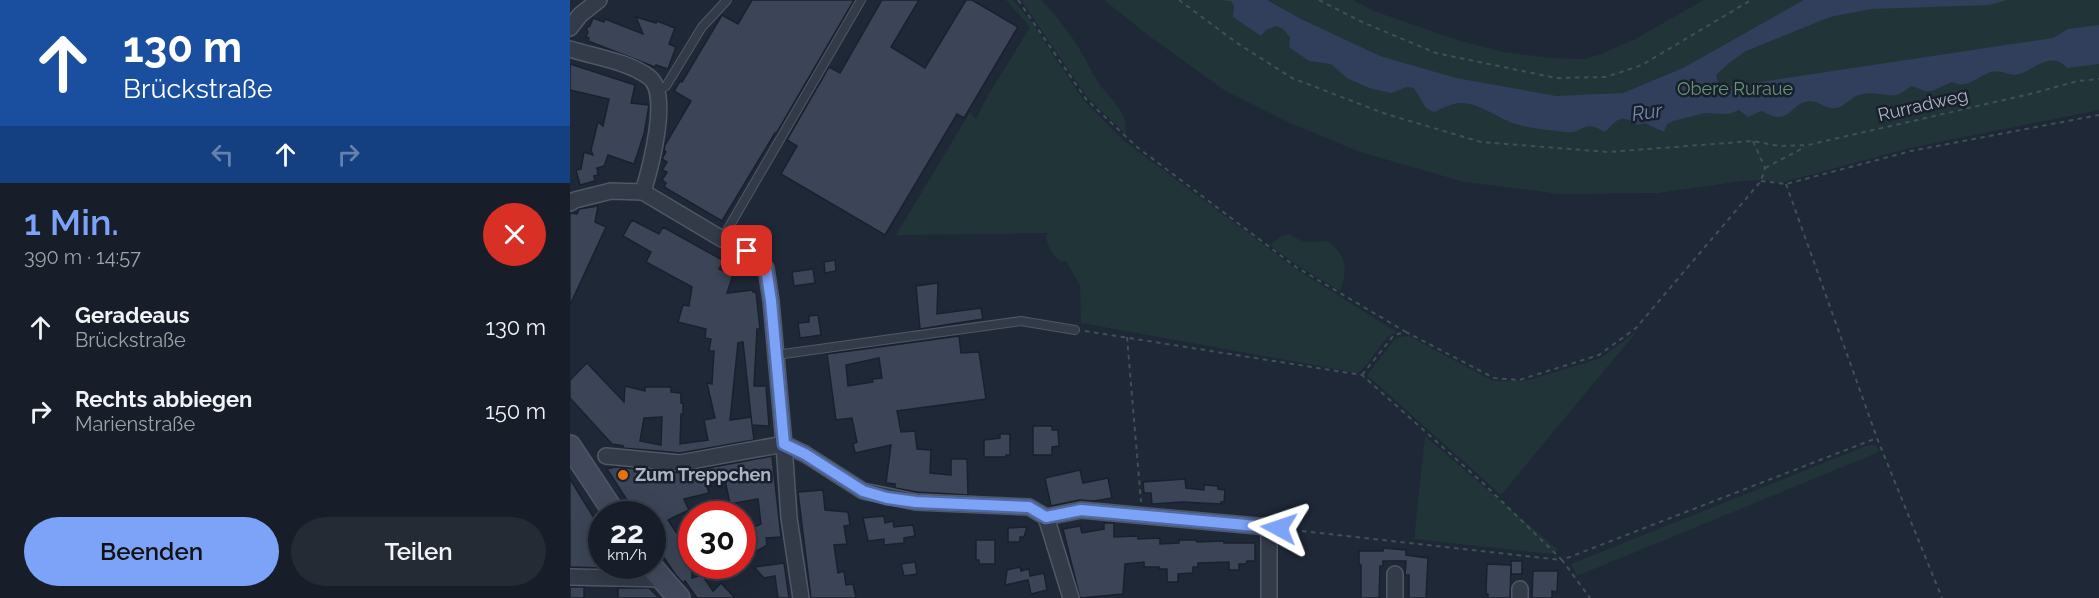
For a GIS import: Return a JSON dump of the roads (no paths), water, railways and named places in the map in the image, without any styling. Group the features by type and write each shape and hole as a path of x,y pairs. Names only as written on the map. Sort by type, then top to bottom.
{"main road":[{"path":"570,446 578,478 602,501"},
{"path":"662,579 679,598"}],"street":[{"path":"570,28 580,15 598,0"},
{"path":"570,49 651,77 659,96 657,129 652,165 643,192"},
{"path":"570,203 611,191 643,192 722,239 747,251 766,268 776,355 789,518 801,598"},
{"path":"606,456 680,463 784,444 805,454 863,491 916,502 1029,507 1046,517 1081,510 1274,528 1269,598"},
{"path":"1046,517 1071,598"},
{"path":"1395,574 1395,598"},
{"path":"570,577 588,576"}],"lane":[{"path":"657,91 666,86 702,27 727,0"},
{"path":"722,239 861,0"},
{"path":"776,355 1021,321 1075,330"}],"water":[{"name":"Rur","path":"1220,0 1267,0 1301,19 1380,56 1456,78 1556,96 1623,93 1683,68 1804,0 2007,0 1989,5 1871,9 1830,17 1746,51 1716,75 1718,82 1726,87 2053,38 2068,29 2099,25 2099,64 2067,68 2061,63 2049,61 2019,74 1991,72 1967,83 1952,82 1932,91 1912,86 1896,95 1865,94 1856,96 1836,108 1809,101 1786,115 1778,117 1761,111 1748,117 1739,110 1729,114 1705,113 1673,121 1667,124 1664,132 1645,123 1638,125 1628,119 1620,119 1605,132 1587,126 1566,132 1522,126 1467,103 1454,104 1434,112 1426,108 1414,88 1407,87 1391,93 1369,88 1347,78 1331,64 1309,61 1289,47 1290,37 1283,29 1276,26 1266,30 1261,36 1233,17 1234,6 1231,1"}],"place":[{"name":"Zum Treppchen","path":"623,475"}],"park label":[{"name":"Obere Ruraue","path":"1735,89"}]}
